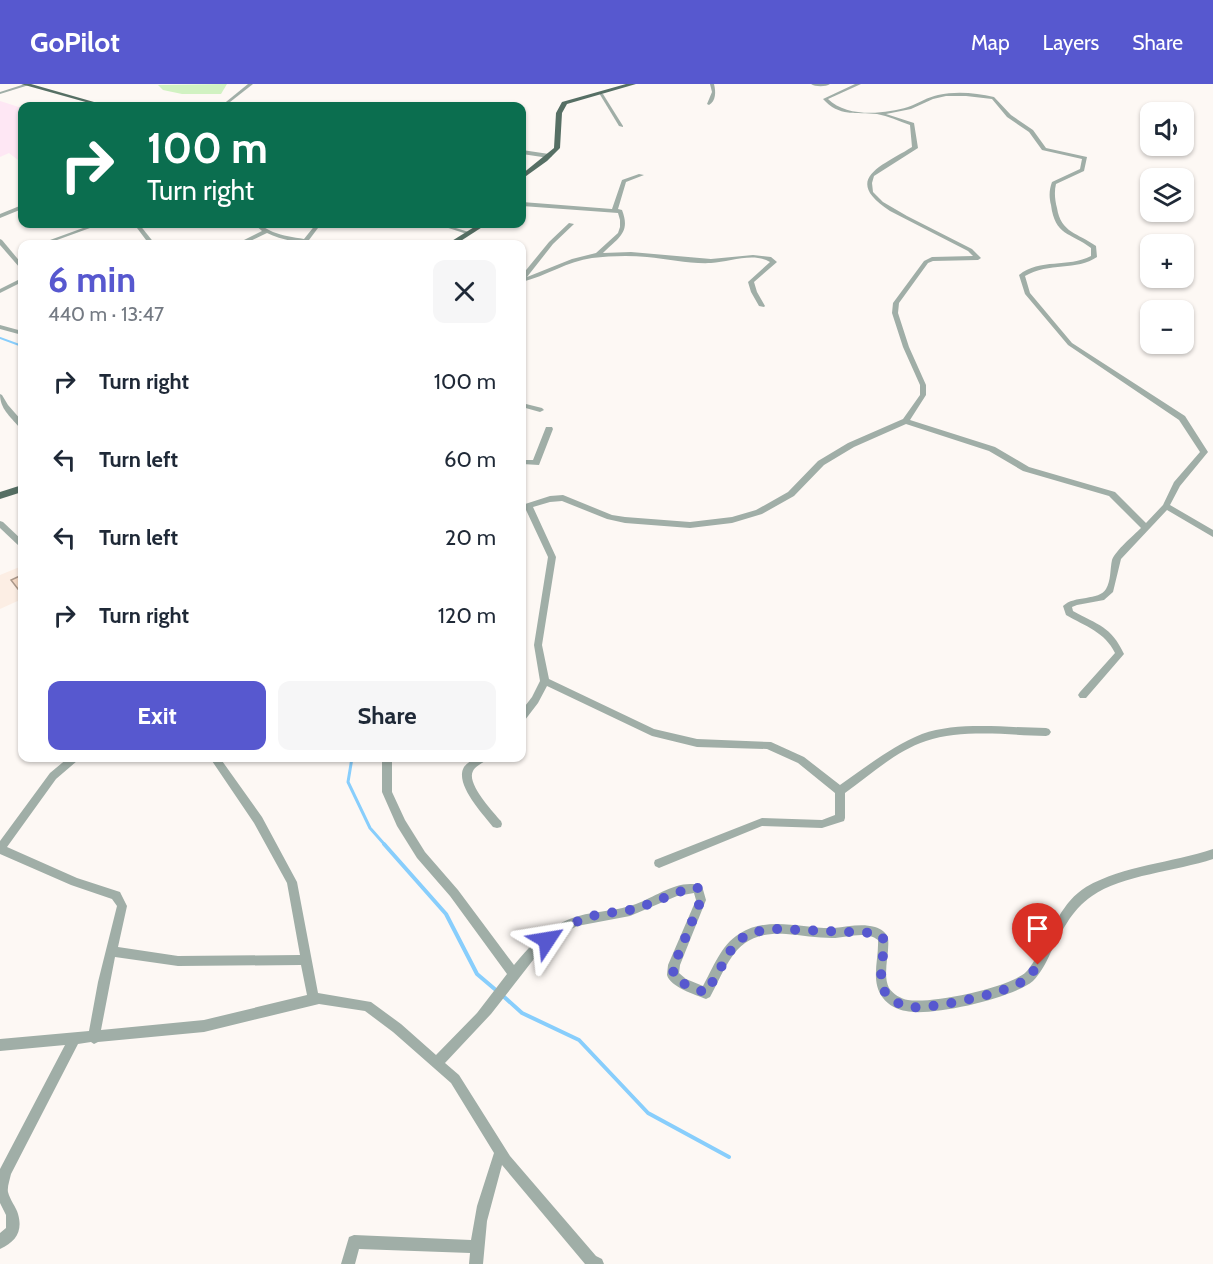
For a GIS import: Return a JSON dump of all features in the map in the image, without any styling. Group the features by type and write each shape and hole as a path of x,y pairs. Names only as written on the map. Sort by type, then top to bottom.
{"main road":[{"path":"526,174 557,148 559,113 564,104 633,84"},
{"path":"26,85 90,102"},
{"path":"457,240 476,228"},
{"path":"0,496 18,489"}],"street":[{"path":"229,102 251,84"},
{"path":"237,102 259,84"},
{"path":"709,104 714,92 712,84"},
{"path":"813,84 828,84"},
{"path":"860,84 825,99 831,107 837,110 874,112 903,110 939,96 994,98 1009,116 1031,131 1044,149 1085,159 1082,170 1054,183 1052,187 1053,206 1061,227 1074,237 1088,241 1094,247 1094,256 1088,260 1053,263 1031,268 1022,275 1027,293 1070,344 1182,418 1201,444 1204,452 1180,480 1166,506 1144,526 1117,558 1110,590 1101,598 1075,602 1067,606 1070,613 1105,632 1115,641 1120,654 1083,695"},
{"path":"0,93 26,85"},
{"path":"601,94 621,126"},
{"path":"526,507 563,498 625,520 690,525 732,520 759,512 791,494 821,463 851,445 906,421 923,395 923,385 906,347 895,314 896,303 926,262 932,259 978,258 970,249 875,198 868,182 872,175 915,148 912,124 874,112"},
{"path":"526,153 549,156"},
{"path":"615,209 624,182 641,175"},
{"path":"526,204 620,211 624,223 617,240 601,250 597,256"},
{"path":"0,216 18,209"},
{"path":"0,220 18,213"},
{"path":"526,275 551,243 571,224"},
{"path":"53,240 86,228"},
{"path":"139,228 149,240"},
{"path":"262,228 285,238 306,240 316,228"},
{"path":"454,228 469,232"},
{"path":"248,240 266,231"},
{"path":"0,241 18,262"},
{"path":"13,255 18,253"},
{"path":"526,279 584,258 597,256 655,254 708,261 748,257 771,259 774,262 751,282 762,306"},
{"path":"0,291 18,282"},
{"path":"0,322 18,325"},
{"path":"0,327 18,332"},
{"path":"0,396 5,406 18,420"},
{"path":"526,406 540,410"},
{"path":"906,421 992,448 1026,469 1113,494 1144,526"},
{"path":"526,462 536,463 549,429"},
{"path":"1166,506 1213,534"},
{"path":"526,509 552,557 538,645 545,681 526,712"},
{"path":"0,524 18,540"},
{"path":"545,681 652,732 697,743 768,745 801,760 840,791"},
{"path":"840,791 890,755 926,737 948,733 1046,732"},
{"path":"70,762 54,776 0,849 75,882 116,895 122,906 94,1038"},
{"path":"218,762 258,820 292,882 313,999"},
{"path":"387,762 387,792 401,823 422,855 454,893 510,978"},
{"path":"478,762 468,769 466,776 470,788 497,824"},
{"path":"659,863 762,822 822,824 840,818 840,791"},
{"path":"436,1063 487,1010 510,978 547,940 567,925 596,915 636,909 687,888 696,887 701,900 674,965 673,975 682,983 706,993 731,950 742,938 754,932 775,929 832,933 862,930 876,933 883,938 885,950 880,980 885,992 895,1002 923,1007 972,998 1016,986 1028,978 1038,965 1059,923 1074,904 1089,892 1141,872 1213,854"},
{"path":"111,951 178,961 307,960"},
{"path":"0,1045 74,1040 204,1026 320,998 367,1006 397,1028 455,1079 501,1151 591,1261 597,1264"},
{"path":"0,1242 13,1231 12,1215 1,1191 4,1172 74,1040"},
{"path":"476,1264 476,1247 488,1187 501,1151"},
{"path":"348,1264 354,1242 476,1247"}],"shaded area":[{"path":"0,101 18,107 18,160 9,153 0,157"},
{"path":"18,568 18,601 0,609 0,575"}],"green space":[{"path":"227,84 221,94 182,94 163,90 158,85"}],"building":[{"path":"18,577 18,589 11,580"}],"waterway":[{"path":"0,338 18,345"},
{"path":"351,762 348,782 370,828 385,845"},
{"path":"384,844 446,914 477,974 497,991"},
{"path":"502,995 522,1013 579,1040 648,1113 729,1157"}],"route":[{"path":"547,940 567,925 596,915 636,909 687,888 696,887 701,900 674,965 673,975 682,983 706,993 731,950 742,938 754,932 775,929 832,933 862,930 876,933 883,938 885,950 880,980 885,992 895,1002 908,1006 923,1007 972,998 1016,986 1028,978 1038,965"}]}
